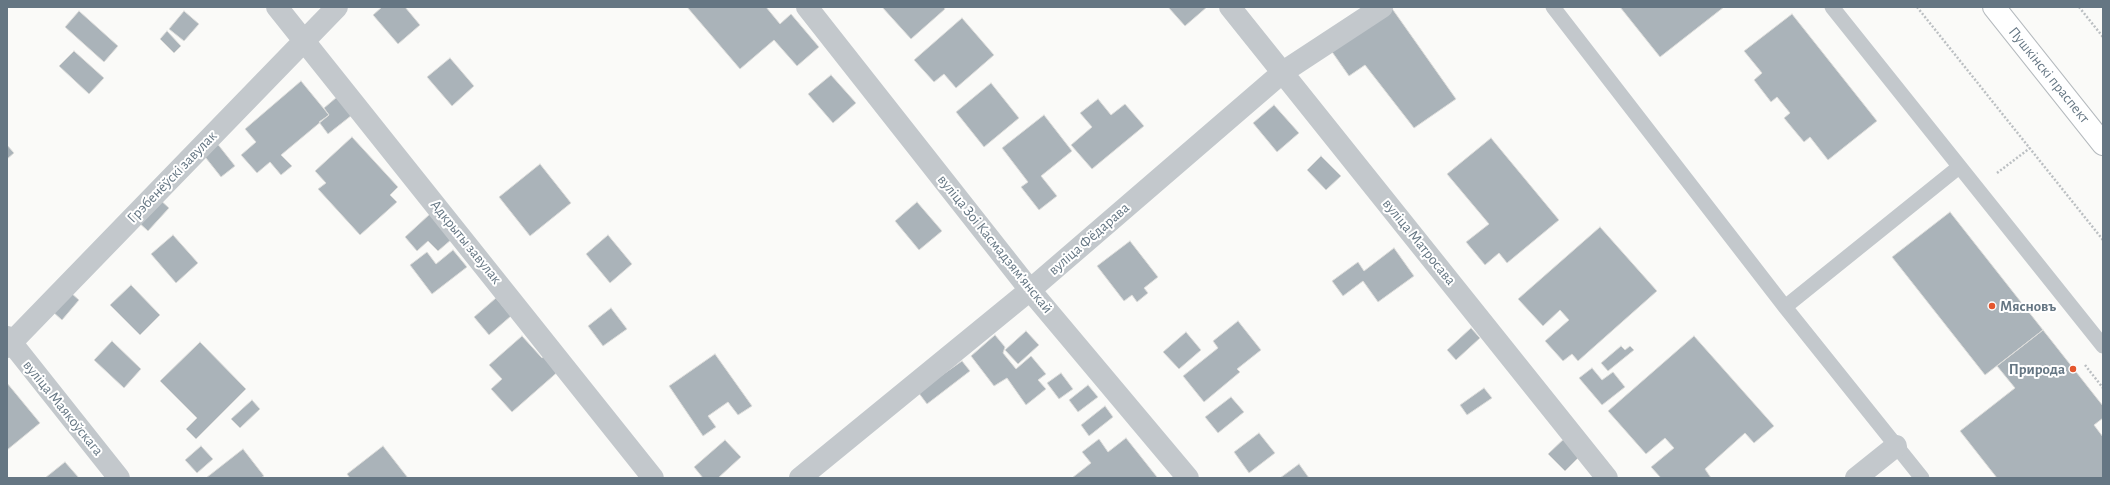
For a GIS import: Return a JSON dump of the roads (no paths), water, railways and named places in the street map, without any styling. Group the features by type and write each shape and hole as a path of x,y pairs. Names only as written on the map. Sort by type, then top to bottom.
{"main road":[{"name":"Пушкінскі праспект","path":"1994,7 2103,144"}],"street":[{"name":"Адкрыты завулак","path":"277,7 305,40 653,478"},
{"name":"Грэбенёўскі завулак","path":"8,342 337,7"},
{"name":"вуліца Зоі Касмадзямʼянскай","path":"807,7 1030,290 1188,478"},
{"name":"вуліца Матросава","path":"1230,7 1607,478"},
{"name":"вуліца Фёдарава","path":"800,478 1030,290 1283,72 1382,7"},
{"name":"вуліца Маякоўскага","path":"8,342 119,478"},
{"path":"1856,478 1896,446"}],"lane":[{"path":"1553,7 1785,308 1922,478"},
{"path":"1832,7 2103,346"},
{"path":"1785,308 1959,167"}],"place":[{"name":"Мясновъ","path":"1992,306"},
{"name":"Природа","path":"2073,369"}]}
